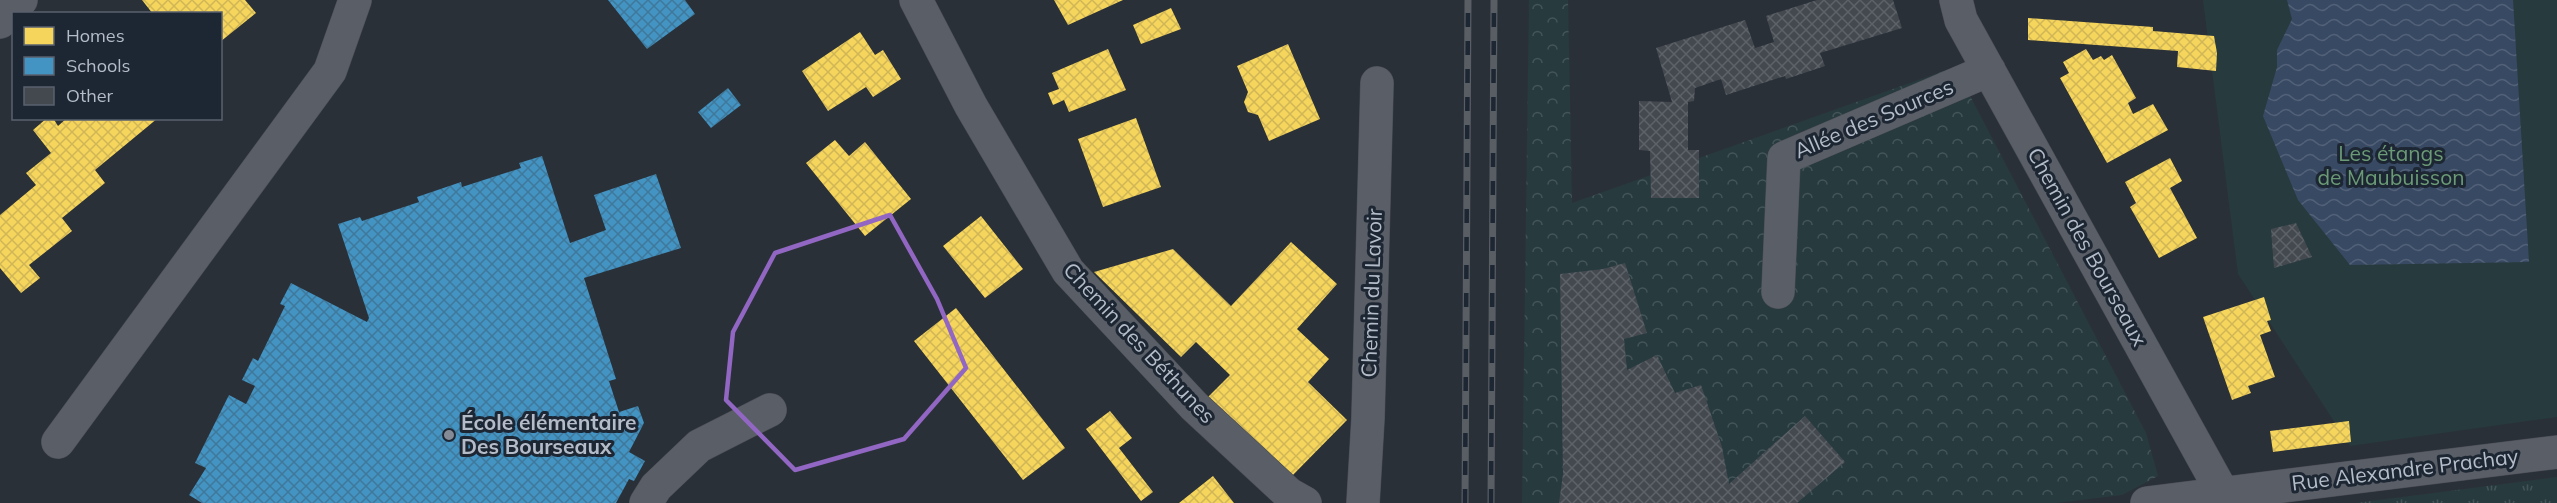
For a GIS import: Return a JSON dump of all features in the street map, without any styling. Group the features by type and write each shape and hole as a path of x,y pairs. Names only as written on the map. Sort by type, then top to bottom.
{"street":[{"path":"0,22 21,0"},
{"path":"58,442 330,71 355,0"},
{"name":"Chemin des Béthunes","path":"916,0 971,106 1068,271 1194,406 1289,494 1305,503"},
{"name":"Chemin des Bourseaux","path":"1956,0 1961,20 2222,492"},
{"name":"Allée des Sources","path":"1778,292 1784,158 1989,70"},
{"name":"Chemin du Lavoir","path":"1363,503 1368,418 1377,83"},
{"path":"646,503 656,487 699,446 770,410"},
{"name":"Rue Alexandre Prachay","path":"2147,503 2557,452"}],"highlighted area":[{"path":"890,215 937,299 966,368 904,439 795,470 726,400 733,332 775,253"}],"green space":[{"path":"1529,0 1568,0 1572,203 1955,67 2146,433 2158,476 2122,495 2056,503 1522,503"},
{"name":"Les étangs de Maubuisson","path":"2203,0 2557,0 2557,417 2350,446 2238,274"},
{"path":"2557,477 2557,503 2356,503"}],"water":[{"path":"2287,0 2513,0 2529,262 2350,265 2298,200 2263,116 2277,67 2277,50 2292,19"}],"building: Homes":[{"path":"142,0 245,0 256,13 222,40 222,12 151,12"},
{"path":"1054,0 1123,0 1068,25"},
{"path":"1171,8 1181,29 1141,44 1133,25"},
{"path":"2028,18 2153,27 2153,31 2214,36 2217,53 2216,71 2177,67 2178,51 2028,40"},
{"path":"860,32 875,55 883,50 901,79 873,97 866,87 828,111 802,71"},
{"path":"1288,44 1320,119 1269,141 1258,115 1248,112 1244,102 1248,92 1237,66"},
{"path":"1108,49 1126,90 1069,112 1064,100 1053,105 1048,93 1059,89 1052,73"},
{"path":"2086,49 2093,60 2101,56 2104,60 2112,55 2136,98 2128,103 2133,114 2153,104 2168,130 2107,163 2060,78 2069,73 2063,62"},
{"path":"1136,118 1161,187 1103,207 1078,139"},
{"path":"45,120 54,120 58,126 65,120 156,120 95,170 105,183 62,218 72,231 29,265 40,278 21,293 0,268 0,215 36,185 26,173 51,153 33,130"},
{"path":"835,140 849,156 865,142 911,199 865,236 806,163"},
{"path":"2170,158 2182,181 2170,188 2197,238 2159,258 2130,207 2136,203 2125,182"},
{"path":"981,216 1023,269 985,298 943,246"},
{"path":"1291,242 1337,284 1297,329 1329,359 1308,382 1347,420 1289,479 1206,399 1230,375 1196,342 1181,357 1094,272 1173,249 1231,306"},
{"path":"2264,297 2271,320 2267,321 2271,331 2260,335 2275,377 2248,386 2251,393 2232,400 2203,317"},
{"path":"956,308 1065,448 1023,480 914,341"},
{"path":"1110,411 1132,438 1119,448 1153,492 1141,501 1086,429"},
{"path":"2349,421 2351,442 2273,452 2270,431"},
{"path":"1213,476 1234,503 1179,503"}],"building: Schools":[{"path":"608,0 685,0 695,14 647,49"},
{"path":"728,88 741,105 711,128 698,112"},
{"path":"542,156 570,243 606,230 594,195 656,174 681,248 584,278 616,379 609,381 619,412 638,406 644,423 629,452 645,461 634,481 629,479 616,503 202,503 189,495 206,468 195,463 229,395 246,404 255,386 242,380 253,358 258,361 285,306 280,304 291,283 367,322 369,318 338,224 360,217 362,221 419,202 417,197 461,182 462,187 521,168 519,163"}],"building: Other":[{"path":"1817,0 1893,0 1902,28 1820,53 1825,66 1786,79 1785,76 1726,95 1721,79 1695,88 1694,101 1688,102 1688,150 1699,150 1699,198 1651,198 1650,151 1639,150 1639,101 1672,102 1656,48 1745,20 1755,48 1774,42 1766,16"},
{"path":"2296,223 2312,257 2274,268 2271,229"},
{"path":"1625,263 1647,333 1624,339 1627,370 1657,355 1675,393 1701,385 1722,447 1729,484 1805,416 1845,462 1797,503 1559,503 1563,474 1560,274 1603,269"}],"railway":[{"path":"1465,503 1468,0"},
{"path":"1491,503 1494,0"}],"place":[{"name":"École élémentaire Des Bourseaux","path":"449,435"}]}
